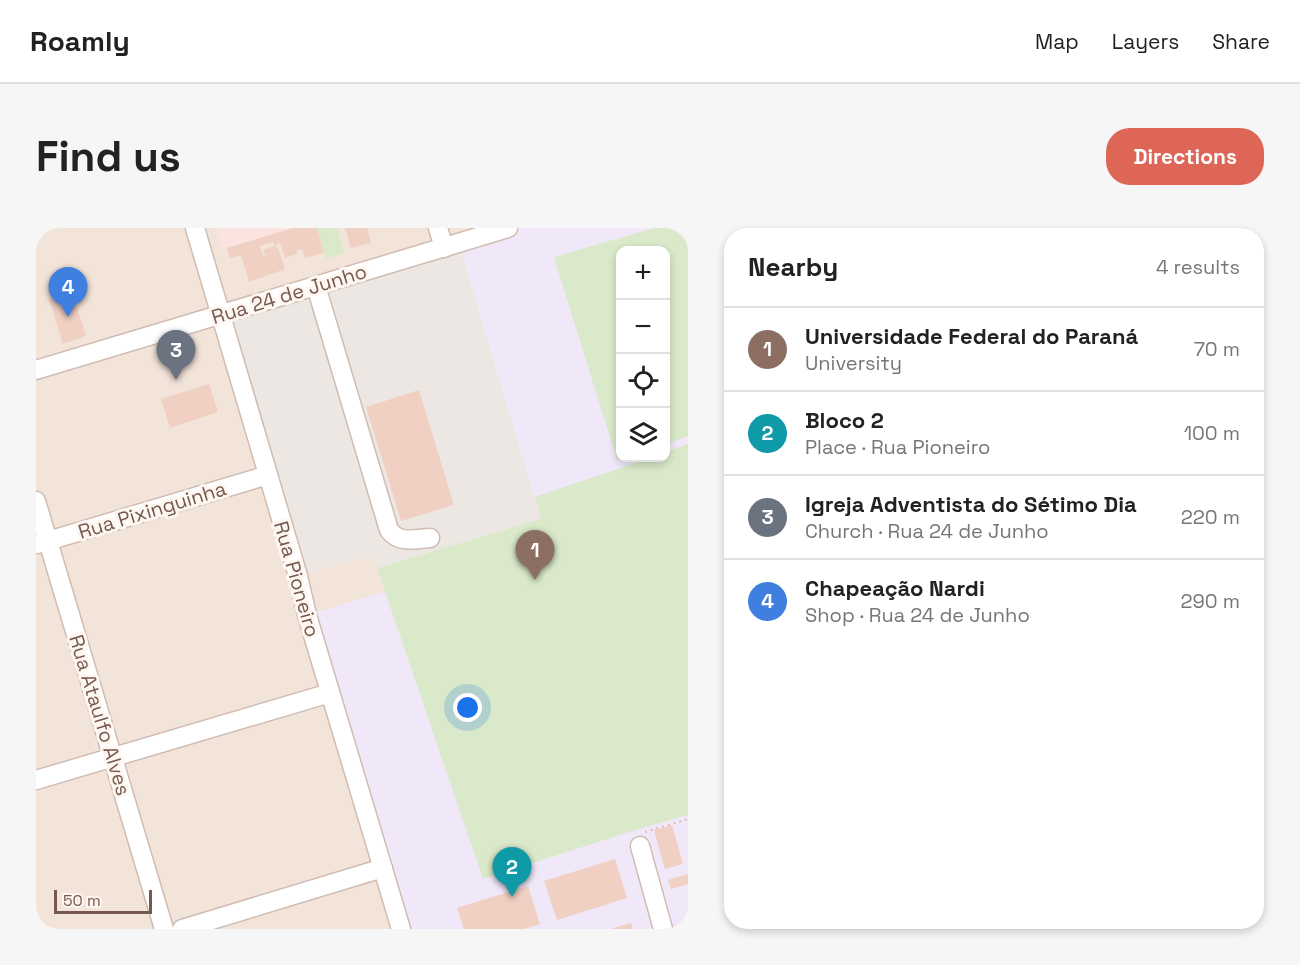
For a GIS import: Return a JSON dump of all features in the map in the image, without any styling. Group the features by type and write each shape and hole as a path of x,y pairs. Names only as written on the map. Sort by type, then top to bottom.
{"street":[{"name":"Rua Pioneiro","path":"195,228 401,929"},
{"path":"438,228 444,248"},
{"name":"Rua 24 de Junho","path":"36,370 508,228"},
{"path":"316,286 389,530 394,537 404,540 430,538"},
{"name":"Rua Pixinguinha","path":"42,543 268,475"},
{"name":"Rua Ataulfo Alves","path":"36,501 42,543 113,757 164,929"},
{"path":"36,780 330,693"},
{"path":"640,846 663,929"},
{"path":"182,929 383,868"}],"path":[{"path":"640,846 634,835 688,819"}],"shaded area":[{"path":"36,228 508,228 459,243 298,576 374,555 385,592 307,615 401,929 36,929"},
{"path":"216,228 293,228 222,249"},
{"path":"508,228 688,228 688,929 401,929 307,615 384,592 377,568 541,519 459,243"},
{"path":"459,243 541,519 377,568 374,555 298,576 220,315"}],"green space":[{"path":"317,228 337,228 344,253 326,259"},
{"path":"654,228 688,228 688,436 670,443 670,246 616,246 616,457 554,257"},
{"path":"688,444 688,815 483,879 377,568 541,519 535,497 638,462 670,462 670,451"}],"building":[{"path":"293,228 317,228 324,253 305,258 302,249 296,251 297,254 285,258 280,243 274,245 273,242 260,246 263,256 265,255 263,250 276,245 285,269 249,282 241,255 230,258 227,248"},
{"path":"345,228 367,228 371,243 351,248"},
{"path":"72,291 86,336 63,344 49,299"},
{"path":"209,384 218,412 170,428 161,399"},
{"path":"419,390 454,505 401,521 366,407"},
{"path":"672,825 683,864 665,869 654,830"},
{"path":"615,859 627,898 557,920 544,881"},
{"path":"688,874 688,884 671,889 668,880"},
{"path":"528,886 540,924 524,929 464,929 457,908"},
{"path":"631,923 633,929 613,929 613,928"}],"place":[{"name":"Chapeação Nardi","path":"68,317"},
{"name":"Igreja Adventista do Sétimo Dia","path":"176,380"},
{"name":"Universidade Federal do Paraná","path":"535,580"},
{"name":"Bloco 2","path":"512,897"}]}
